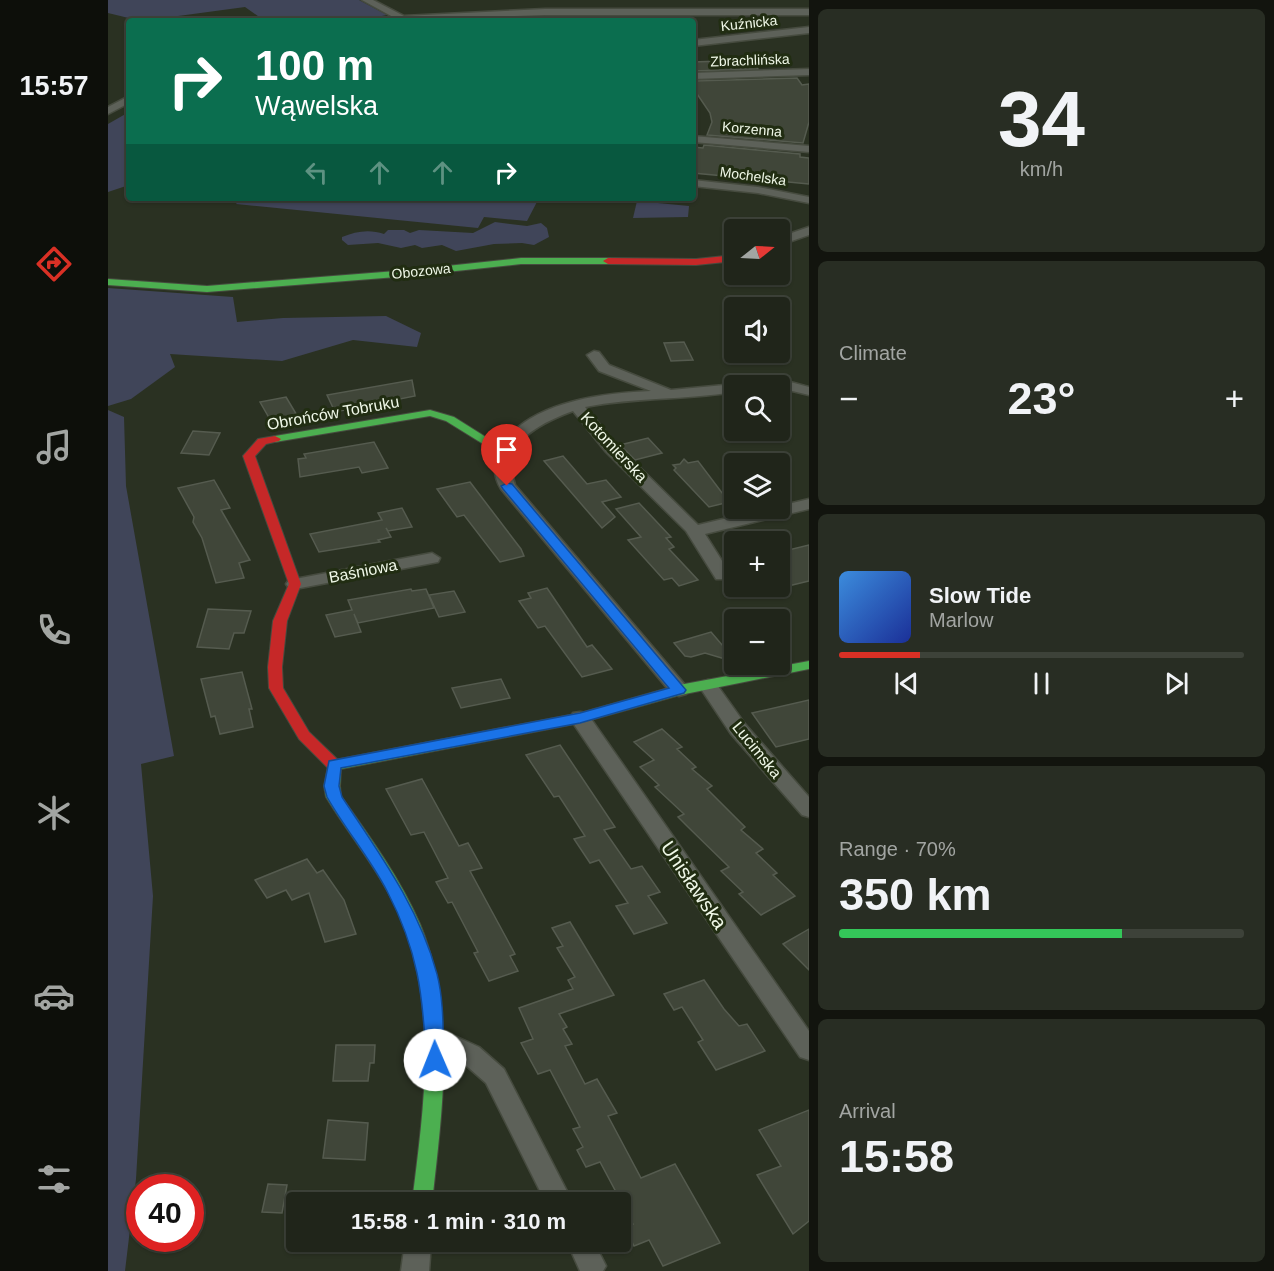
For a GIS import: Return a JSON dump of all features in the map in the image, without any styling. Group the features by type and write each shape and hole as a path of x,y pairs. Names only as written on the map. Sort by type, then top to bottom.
{"street":[{"path":"366,0 401,18 535,12 809,12"},
{"path":"750,0 760,12"},
{"name":"Kuźnicka","path":"696,43 809,30"},
{"name":"Zbrachlińska","path":"696,76 809,72"},
{"path":"108,111 126,101"},
{"name":"Korzenna","path":"696,139 809,149"},
{"name":"Mochelska","path":"696,183 758,189 809,200"},
{"path":"790,238 809,231"},
{"name":"Obozowa","path":"108,282 207,289 408,273 521,261 696,262 724,259"},
{"name":"Kotomierska","path":"594,355 604,368 672,394"},
{"path":"790,386 809,391"},
{"name":"Kotomierska","path":"722,575 713,555 695,531 618,455 576,405 614,397 724,390"},
{"path":"576,405 554,413 525,429 505,453 502,460 502,476 507,486 679,690"},
{"name":"Obrońców Tobruku","path":"295,584 249,456 262,441 430,413 450,419 505,453"},
{"path":"695,531 808,505"},
{"name":"Baśniowa","path":"295,584 432,558"},
{"path":"295,584 280,621 275,667 276,688 304,735 334,765"},
{"path":"334,765 580,718 679,690 809,665"},
{"name":"Lucimska","path":"708,686 738,729 809,810"},
{"name":"Unisławska","path":"580,718 809,1050"},
{"path":"334,765 332,786 334,797 394,888 419,945 428,975 435,1037 435,1060 423,1192"},
{"path":"435,1037 470,1054 495,1076 554,1192"},
{"path":"415,1271 417,1252"},
{"path":"585,1252 592,1266"}],"shaded area":[{"path":"108,0 359,0 387,15 372,18 261,18 245,7 163,18 129,18 108,13"},
{"path":"126,114 126,186 108,192 108,124"},
{"path":"238,201 537,201 527,221 484,217 478,228 236,204"},
{"path":"637,201 689,206 688,217 633,218"},
{"path":"495,222 527,226 541,223 547,228 549,237 534,245 494,244 456,251 442,245 422,248 415,245 401,248 378,243 348,245 342,240 342,237 368,231 384,234 388,230 404,230 410,233 419,230 473,233"},
{"path":"108,288 233,297 237,322 283,318 386,316 421,333 417,347 353,340 282,361 170,354 175,367 131,399 108,406"},
{"path":"108,410 124,417 126,486 174,756 141,764 153,896 136,1174 126,1174 127,1252 125,1271 108,1271"}],"building":[{"path":"752,60 758,69 696,71 696,62"},
{"path":"797,78 802,85 809,84 809,122 803,143 707,135 712,122 710,113 696,92 696,81"},
{"path":"704,145 800,154 800,157 809,158 809,184 696,173 696,147 703,148"},
{"path":"684,342 693,360 671,361 664,343"},
{"path":"412,380 415,396 335,412 327,395"},
{"path":"286,397 298,417 272,423 260,402"},
{"path":"193,431 220,433 209,455 181,453"},
{"path":"648,438 662,453 635,460 620,445"},
{"path":"374,442 388,468 362,473 359,467 300,477 298,459 306,458 304,454"},
{"path":"563,456 587,484 606,480 621,497 602,502 615,517 602,528 544,461"},
{"path":"684,459 688,463 698,461 724,495 724,503 709,507 674,470 676,468 673,465 680,464"},
{"path":"214,480 230,508 221,510 250,560 239,563 244,578 216,583 202,538 193,522 194,517 178,488"},
{"path":"470,482 524,556 500,562 464,515 457,517 437,489"},
{"path":"639,503 671,537 666,538 674,547 669,549 698,580 679,586 672,578 664,580 628,540 641,537 616,509"},
{"path":"402,508 412,527 388,531 386,528 391,537 378,540 380,542 319,552 310,534 382,520 378,513"},
{"path":"809,545 809,581 790,586 790,550"},
{"path":"547,588 587,647 592,645 612,669 582,677 545,626 538,628 519,601 531,598 528,593"},
{"path":"411,589 412,591 426,589 434,608 358,623 354,614 361,632 335,637 326,615 352,610 348,600"},
{"path":"454,591 465,612 439,617 429,595"},
{"path":"208,609 251,611 244,633 234,633 229,649 197,647"},
{"path":"711,632 724,647 724,659 705,653 691,657 685,656 674,643"},
{"path":"242,672 252,709 249,709 253,727 220,734 215,716 211,717 201,679"},
{"path":"501,679 510,698 461,708 452,688"},
{"path":"809,700 809,739 776,747 752,713"},
{"path":"662,729 682,747 677,749 696,767 692,769 712,786 707,789 745,827 741,830 763,849 756,853 777,873 773,875 795,896 761,915 739,894 743,892 721,871 729,867 678,817 684,814 655,787 659,785 640,767 654,760 634,742"},
{"path":"560,745 615,827 604,830 631,869 642,866 660,892 648,896 667,923 634,934 616,906 628,903 599,860 590,863 574,839 585,836 559,796 554,797 526,755"},
{"path":"422,779 459,846 468,843 482,868 470,871 515,954 510,956 518,971 489,981 474,953 478,952 452,902 448,903 436,882 448,878 424,832 411,835 386,789"},
{"path":"307,859 317,873 323,870 344,900 356,934 325,942 309,893 292,900 286,890 267,898 255,880"},
{"path":"570,922 614,995 559,1014 567,1027 563,1029 572,1044 565,1046 585,1084 597,1079 617,1113 608,1116 641,1178 675,1164 720,1243 663,1266 649,1240 634,1246 631,1240 631,1225 633,1224 631,1192 616,1192 600,1162 586,1167 577,1150 583,1147 573,1129 580,1127 550,1070 538,1074 521,1043 533,1039 519,1008 573,989 568,980 575,977 557,948 563,946 552,928"},
{"path":"809,929 809,970 783,944"},
{"path":"704,980 739,1026 747,1024 765,1051 716,1070 698,1042 703,1040 682,1007 674,1010 664,994"},
{"path":"336,1045 375,1045 374,1063 370,1063 368,1081 333,1081"},
{"path":"809,1110 809,1221 793,1234 757,1175 781,1166 759,1130"},
{"path":"328,1120 368,1123 365,1160 323,1158"},
{"path":"268,1184 287,1185 282,1213 262,1212"}],"traffic: fast":[{"path":"108,282 207,289 409,273 521,261 608,261"},
{"path":"275,439 430,413 450,419 505,453"},
{"path":"334,765 580,718 679,690 809,665"},
{"path":"334,765 332,786 334,797 396,892 412,926 431,994 435,1063 423,1192"}],"traffic: jam":[{"path":"608,261 696,262 724,259"},
{"path":"275,439 262,441 249,456 295,584 280,621 275,667 276,688 304,735 334,765"}],"route":[{"path":"435,1060 433,1005 428,975 419,945 394,888 334,797 332,786 334,765 580,718 679,690 507,486"}]}
